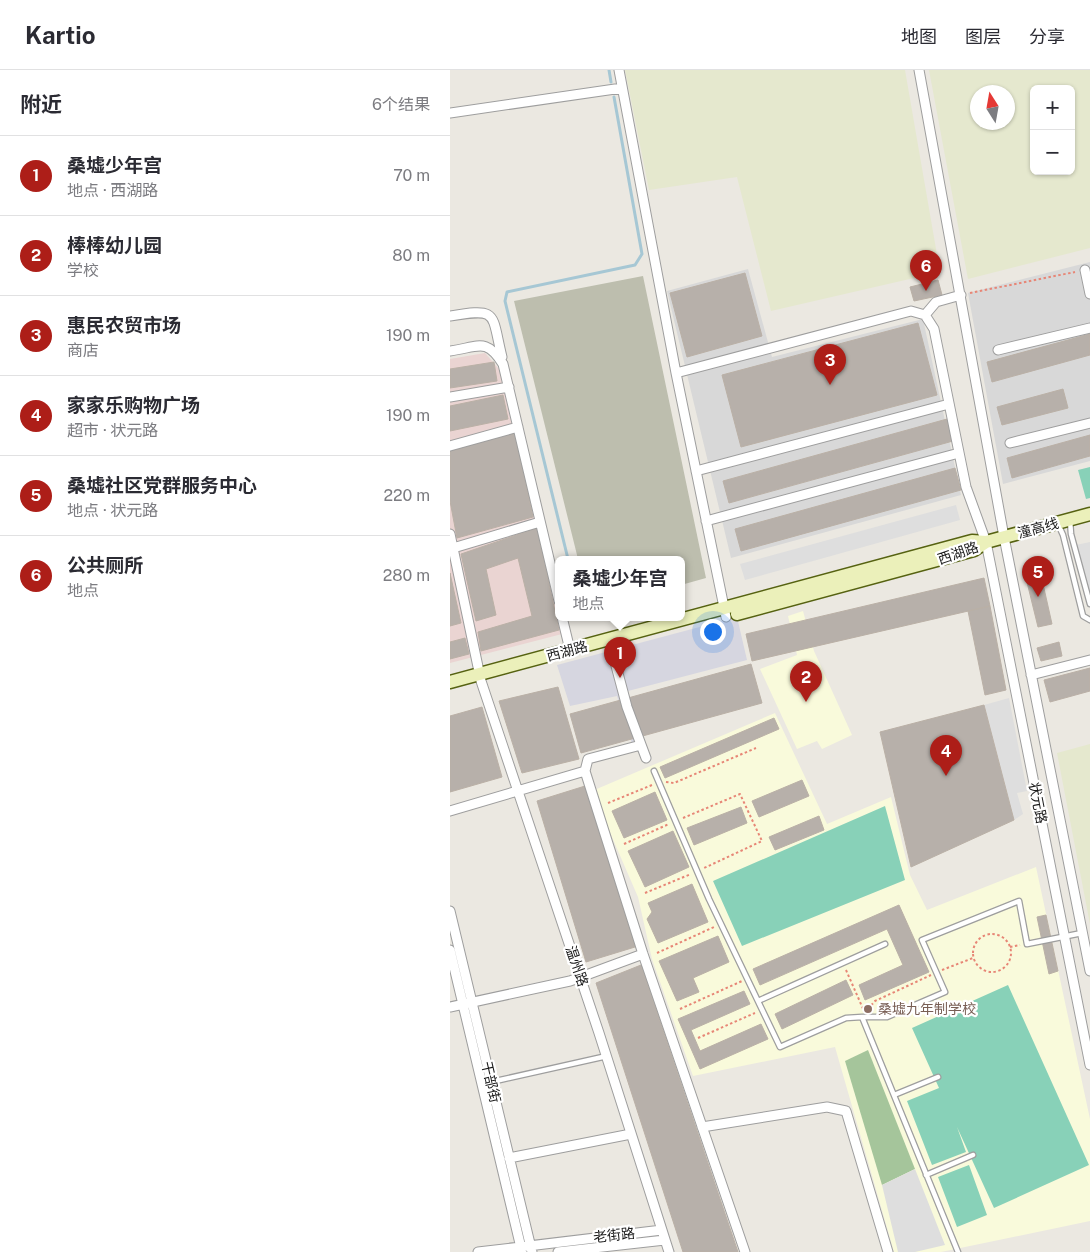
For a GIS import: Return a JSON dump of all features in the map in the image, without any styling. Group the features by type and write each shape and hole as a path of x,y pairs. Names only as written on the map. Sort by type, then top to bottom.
{"main road":[{"name":"潼高线","path":"986,542 1090,514"},
{"name":"西湖路","path":"450,690 481,678 570,650 974,550 986,542"},
{"name":"西湖路","path":"450,682 481,678 611,647 726,612"}],"street":[{"path":"619,70 676,373 726,612"},
{"name":"状元路","path":"919,70 962,295 1004,537 1090,971"},
{"path":"450,113 622,88"},
{"path":"1085,270 1090,294"},
{"path":"676,373 911,311 925,315 936,302 962,295"},
{"path":"450,316 481,311 489,314 493,320 555,584"},
{"name":"状元路","path":"925,315 934,329 966,487 986,542 1090,1065"},
{"path":"998,350 1090,328"},
{"path":"450,352 486,346 493,348 504,364"},
{"path":"450,397 509,387"},
{"path":"696,471 949,404"},
{"path":"1010,443 1090,423"},
{"path":"450,446 518,427"},
{"path":"706,521 959,453"},
{"path":"452,549 540,522"},
{"name":"温州路","path":"450,534 481,678 669,1252"},
{"path":"563,621 570,650"},
{"path":"611,647 627,707 646,758"},
{"path":"1031,675 1090,660"},
{"path":"641,745 588,759 585,771 644,954 745,1252"},
{"path":"450,811 585,771"},
{"name":"干部街","path":"450,911 521,1249"},
{"name":"干部街","path":"450,950 491,1082 531,1248"},
{"path":"450,1006 542,989 570,981 644,954"},
{"path":"702,1127 827,1107 846,1111 888,1252"},
{"path":"509,1158 631,1134"},
{"name":"老街路","path":"478,1252 531,1248 662,1230"},
{"path":"558,1252 665,1240"}],"lane":[{"path":"1064,521 1071,534 1090,604"},
{"path":"1064,521 1063,535 1083,616 1090,620"},
{"path":"654,771 721,924 780,1047 846,1018 864,1015 887,1017 945,992 922,940 1018,901 1027,944 1082,933"},
{"path":"758,1001 885,944"},
{"path":"864,1015 894,1095 958,1252"},
{"path":"491,1082 606,1056"},
{"path":"894,1095 938,1077"},
{"path":"926,1174 973,1155"}],"path":[{"path":"962,295 1085,270"},
{"path":"608,803 658,782 674,783 756,748"},
{"path":"624,844 740,794 762,841 645,893"},
{"path":"657,953 721,924"},
{"path":"988,934 1000,936 1010,947 1011,956 999,971 993,972 980,968 973,958 974,946 977,940 988,934"},
{"path":"1010,947 1027,944"},
{"path":"843,963 864,1015 875,1001 973,958"},
{"path":"680,1009 747,978"},
{"path":"698,1038 763,1010"}],"shaded area":[{"path":"625,70 905,70 940,272 771,311 737,177 649,190"},
{"path":"929,70 1090,70 1090,248 968,279"},
{"path":"1090,262 1090,461 1003,484 968,293"},
{"path":"748,269 772,357 923,319 961,495 731,558 667,291"},
{"path":"643,276 706,578 685,584 685,556 577,556 514,301"},
{"path":"485,353 499,369 555,605 555,621 559,621 562,634 450,663 450,359"},
{"path":"956,505 960,520 745,580 740,564"},
{"path":"1090,542 1090,597 1076,545"},
{"path":"803,611 814,651 852,735 822,749 817,741 797,749 760,669 797,655 788,616"},
{"path":"737,617 747,660 628,691 643,743 633,747 617,696 570,706 557,665"},
{"path":"1009,698 1027,791 1017,793 1023,814 1014,820 984,705"},
{"name":"桑墟九年制学校","path":"775,713 827,824 891,797 910,875 927,910 1036,867 1090,1119 1090,1221 941,1252 894,1252 835,1047 693,1076 652,959 638,897 592,791"},
{"path":"1090,744 1090,924 1057,753"},
{"path":"868,1050 915,1169 882,1185 845,1061"},
{"path":"915,1169 945,1245 915,1252 898,1252 882,1185"}],"green space":[{"path":"1090,467 1090,498 1086,499 1078,470"},
{"path":"885,806 905,880 742,946 713,881"},
{"path":"1008,985 1089,1165 994,1208 957,1127 966,1152 932,1165 907,1101 939,1088 912,1028"},
{"path":"969,1165 987,1215 957,1227 938,1177"}],"building":[{"path":"745,273 762,336 687,357 670,293"},
{"path":"938,280 942,295 914,301 910,287"},
{"path":"918,323 937,395 741,447 722,375"},
{"path":"1090,334 1090,355 992,382 987,362"},
{"path":"494,362 497,381 450,388 450,369"},
{"path":"1063,389 1068,408 1002,425 997,407"},
{"path":"503,395 508,419 450,431 450,406"},
{"path":"947,419 953,441 729,503 723,481"},
{"path":"515,433 533,517 457,538 450,501 450,451"},
{"path":"1090,435 1090,456 1012,478 1007,458"},
{"path":"955,468 961,490 741,551 735,529"},
{"path":"537,528 555,611 555,621 557,621 559,630 481,651 478,632 532,616 518,558 486,569 496,615 476,621 461,554"},
{"path":"1039,566 1052,624 1038,627 1024,570"},
{"path":"450,573 461,623 450,626"},
{"path":"984,578 990,606 752,661 746,634"},
{"path":"990,606 1006,690 985,695 968,611"},
{"path":"465,638 469,654 450,659 450,642"},
{"path":"1059,642 1062,656 1041,661 1037,648"},
{"path":"751,664 762,703 581,753 570,714"},
{"path":"1090,668 1090,691 1050,702 1044,680"},
{"path":"558,687 579,759 522,773 499,701"},
{"path":"984,705 1014,820 911,867 880,732"},
{"path":"482,707 502,777 450,792 450,716"},
{"path":"774,718 779,729 665,778 660,767"},
{"path":"802,780 809,796 759,817 752,801"},
{"path":"585,786 635,947 586,962 537,801"},
{"path":"655,792 667,820 624,838 612,811"},
{"path":"741,807 747,823 694,845 687,828"},
{"path":"819,816 824,830 775,850 769,837"},
{"path":"673,831 689,867 645,887 628,851"},
{"path":"692,884 708,922 658,943 647,919 652,912 648,903"},
{"path":"899,905 929,972 865,1000 859,985 903,965 887,929 760,985 753,969"},
{"path":"1046,915 1058,971 1049,974 1037,917"},
{"path":"718,936 729,962 693,978 699,992 677,1001 659,961"},
{"path":"641,965 738,1252 683,1252 596,983"},
{"path":"846,980 853,995 782,1029 775,1014"},
{"path":"744,991 750,1004 691,1030 700,1051 761,1024 768,1039 700,1069 678,1019"}],"waterway":[{"path":"609,70 611,82"},
{"path":"567,556 505,301 507,292 635,265 642,254 614,97"}],"place":[{"name":"公共厕所","path":"926,291"},
{"name":"惠民农贸市场","path":"830,385"},
{"name":"桑墟社区党群服务中心","path":"1038,597"},
{"name":"桑墟少年宫","path":"620,678"},
{"name":"棒棒幼儿园","path":"806,702"},
{"name":"家家乐购物广场","path":"946,776"},
{"name":"桑墟九年制学校","path":"868,1009"}]}
